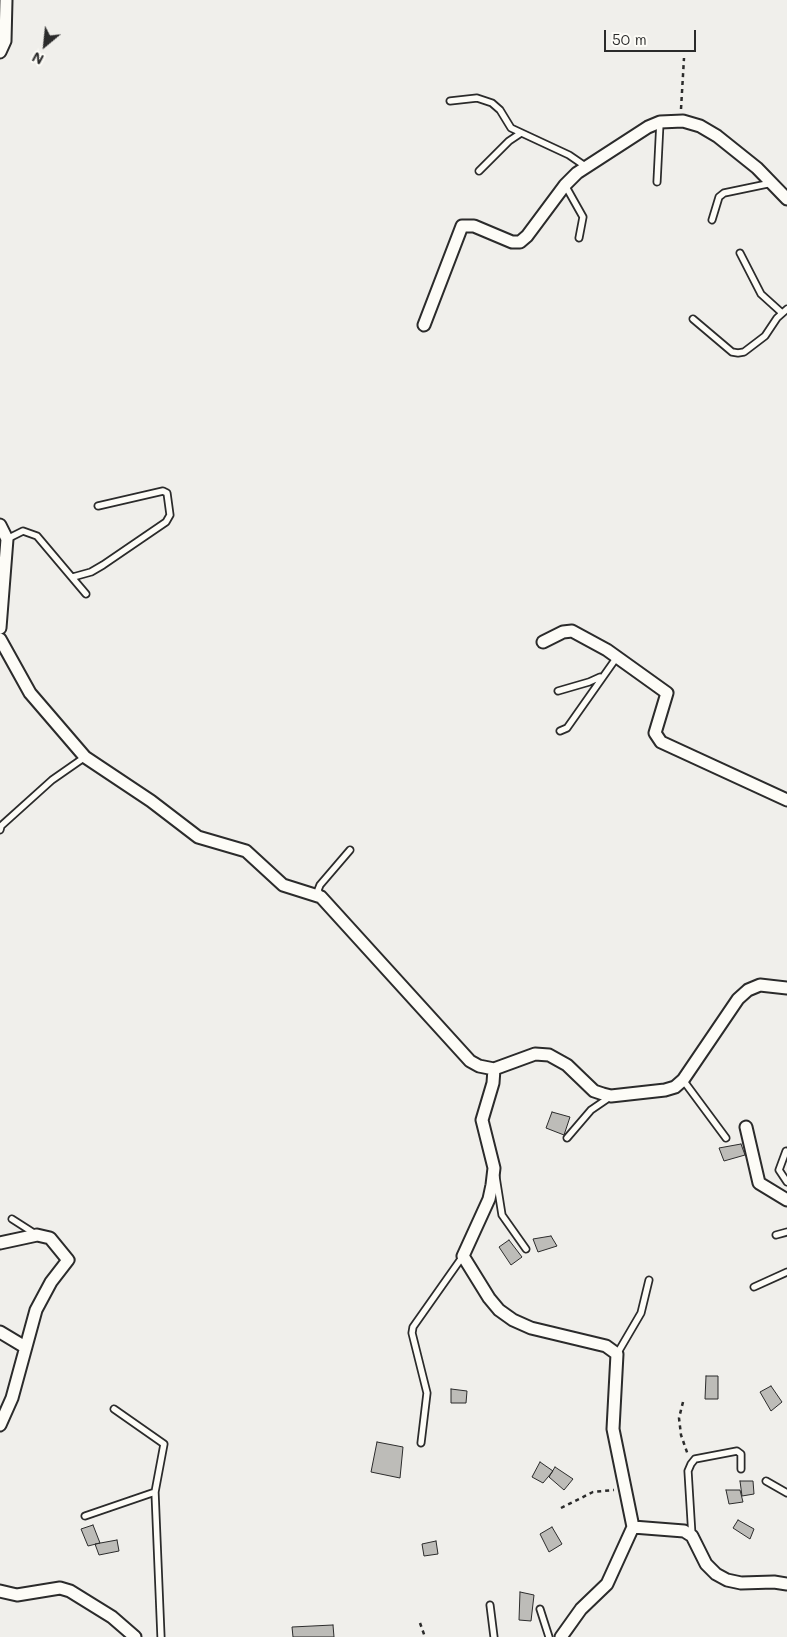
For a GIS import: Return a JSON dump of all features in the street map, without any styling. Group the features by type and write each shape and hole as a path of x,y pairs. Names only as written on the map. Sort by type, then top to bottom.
{"street":[{"path":"0,52 5,41 6,0"},
{"path":"424,325 462,226 474,226 512,242 520,242 527,236 565,185 585,166 648,127 660,122 683,121 700,126 718,136 757,168 787,199"},
{"path":"0,525 6,539 0,628"},
{"path":"543,642 563,632 572,631 616,657 667,693 655,732 661,742 787,800"},
{"path":"0,639 30,693 84,756 151,801 198,838 246,851 283,885 321,896 470,1061 479,1066 494,1069 535,1054 549,1055 567,1065 594,1091 611,1096 665,1090 675,1087 683,1080 738,999 748,990 760,985 787,988"},
{"path":"494,1069 493,1083 482,1120 494,1168 489,1199 463,1256 489,1298 499,1310 513,1320 531,1328 606,1346 617,1354 612,1421 633,1527 607,1584 581,1609 561,1637"},
{"path":"746,1126 759,1182 787,1200"},
{"path":"0,1243 37,1235 50,1238 68,1260 42,1296 25,1347 12,1398 0,1425"},
{"path":"0,1332 25,1347"},
{"path":"633,1527 684,1531 692,1536 706,1564 716,1574 727,1580 741,1583 787,1583"},
{"path":"0,1591 18,1594 60,1588 70,1591 112,1617 135,1637"}],"lane":[{"path":"450,101 477,98 492,103 500,110 511,128 569,155 585,166"},
{"path":"657,182 660,122"},
{"path":"478,171 509,141 521,133"},
{"path":"712,220 719,197 724,193 772,184"},
{"path":"565,185 583,217 579,238"},
{"path":"693,318 732,352 738,353 744,352 765,336 784,311 761,294 740,254"},
{"path":"73,577 91,572 103,565 166,522 170,515 167,493 163,491 98,506"},
{"path":"6,539 23,531 37,536 86,594"},
{"path":"560,731 566,728 616,657"},
{"path":"558,691 589,682 601,676"},
{"path":"0,830 52,780 84,756"},
{"path":"321,896 318,890 320,886 350,850"},
{"path":"683,1080 726,1138"},
{"path":"567,1138 590,1110 611,1096"},
{"path":"786,1151 779,1170 787,1182"},
{"path":"494,1168 499,1186 502,1215 526,1249"},
{"path":"12,1219 37,1235"},
{"path":"776,1234 787,1232"},
{"path":"421,1442 427,1393 412,1333 413,1327 463,1256"},
{"path":"754,1287 787,1272"},
{"path":"617,1354 641,1314 649,1280"},
{"path":"114,1409 164,1444 155,1492 161,1637"},
{"path":"692,1536 688,1471 691,1464 695,1459 737,1451 741,1454 742,1469"},
{"path":"766,1481 787,1493"},
{"path":"85,1516 155,1492"},
{"path":"490,1605 494,1637"},
{"path":"540,1609 549,1637"}],"path":[{"path":"683,121 681,104 684,58"},
{"path":"683,1402 679,1418 680,1426 691,1464"},
{"path":"561,1508 593,1492 625,1491"},
{"path":"420,1623 424,1637"}],"building":[{"path":"552,1112 570,1117 564,1135 546,1128"},
{"path":"741,1144 745,1155 724,1161 719,1148"},
{"path":"551,1236 557,1246 538,1252 533,1239"},
{"path":"509,1240 522,1257 511,1265 499,1247"},
{"path":"706,1376 718,1376 718,1399 705,1399"},
{"path":"771,1386 782,1402 771,1411 760,1392"},
{"path":"451,1389 467,1391 466,1403 451,1403"},
{"path":"377,1442 403,1447 400,1478 371,1472"},
{"path":"540,1462 553,1471 543,1483 532,1477"},
{"path":"555,1467 573,1479 564,1490 549,1477"},
{"path":"740,1481 753,1481 754,1494 742,1496"},
{"path":"726,1490 740,1490 743,1502 729,1504"},
{"path":"738,1520 754,1529 750,1539 733,1528"},
{"path":"93,1525 100,1543 88,1546 81,1529"},
{"path":"552,1527 562,1544 549,1552 540,1534"},
{"path":"117,1540 119,1551 99,1555 95,1544"},
{"path":"436,1541 438,1554 424,1556 422,1544"},
{"path":"520,1592 534,1595 531,1621 519,1620"},
{"path":"333,1625 334,1637 293,1637 292,1627"}]}
